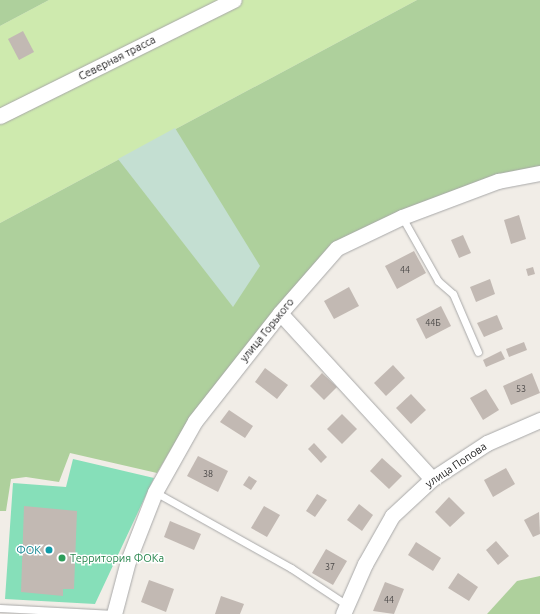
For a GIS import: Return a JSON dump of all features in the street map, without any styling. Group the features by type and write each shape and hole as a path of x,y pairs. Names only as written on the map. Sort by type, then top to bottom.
{"street":[{"name":"Северная трасса","path":"0,116 234,0"},
{"name":"улица Горького","path":"114,614 128,561 155,492 195,421 280,313 337,248 402,217 498,181 540,173"},
{"path":"280,313 432,479"},
{"name":"улица Попова","path":"345,610 392,516 432,479 487,443 540,420"}],"lane":[{"path":"402,217 438,281 453,294 478,352"},
{"path":"155,492 291,568 345,610"},
{"path":"0,608 114,614"}],"green space":[{"path":"0,0 49,0 0,26"},
{"path":"49,0 417,0 0,223 0,26"},
{"path":"417,0 540,0 540,170 331,244 190,417 157,473 70,453 59,482 26,477 11,479 6,511 0,511 0,223"},
{"path":"175,128 260,266 233,307 118,159"},
{"name":"Территория ФОКа","path":"73,459 154,478 95,604 5,599 13,483 66,487"},
{"path":"540,576 540,614 487,614 517,581"}],"building":[{"path":"23,31 34,52 19,60 8,39"},
{"path":"519,215 526,239 511,244 504,220"},
{"path":"463,235 471,253 459,258 451,240"},
{"path":"414,251 426,273 397,289 385,266"},
{"path":"533,267 535,274 528,276 526,269"},
{"path":"490,279 495,294 476,302 470,287"},
{"path":"349,287 359,306 334,319 324,301"},
{"path":"441,306 451,326 426,339 416,319"},
{"path":"497,315 503,329 484,337 477,323"},
{"path":"524,342 527,350 509,357 506,349"},
{"path":"501,351 505,359 486,367 483,360"},
{"path":"393,365 405,378 386,396 374,383"},
{"path":"265,368 288,385 277,399 255,382"},
{"path":"322,373 337,387 324,400 310,386"},
{"path":"532,373 540,393 511,405 503,386"},
{"path":"486,389 499,410 483,420 470,398"},
{"path":"411,394 426,410 411,424 396,408"},
{"path":"229,410 253,426 245,438 220,422"},
{"path":"342,414 357,429 342,444 327,429"},
{"path":"314,443 327,457 321,463 308,449"},
{"path":"198,456 228,471 218,492 187,476"},
{"path":"382,458 402,476 389,489 370,471"},
{"path":"506,468 515,484 493,497 484,480"},
{"path":"249,476 257,481 251,490 243,485"},
{"path":"317,494 327,500 315,517 306,511"},
{"path":"449,497 465,513 450,527 435,512"},
{"path":"359,504 373,515 362,531 347,520"},
{"name":"ФОК","path":"24,506 77,511 74,589 63,589 63,596 21,592"},
{"path":"264,506 280,515 267,537 251,528"},
{"path":"539,512 540,534 533,537 524,520"},
{"path":"170,521 201,534 194,550 164,537"},
{"path":"496,541 509,556 498,565 486,550"},
{"path":"416,542 441,558 433,571 408,555"},
{"path":"326,549 347,561 333,585 312,573"},
{"path":"458,573 478,587 469,601 448,588"},
{"path":"149,580 174,589 166,612 141,602"},
{"path":"385,582 404,589 394,614 373,611"},
{"path":"221,596 244,604 240,614 215,614"}],"place":[{"name":"ФОК","path":"49,550"},
{"name":"Территория ФОКа","path":"62,558"}]}
